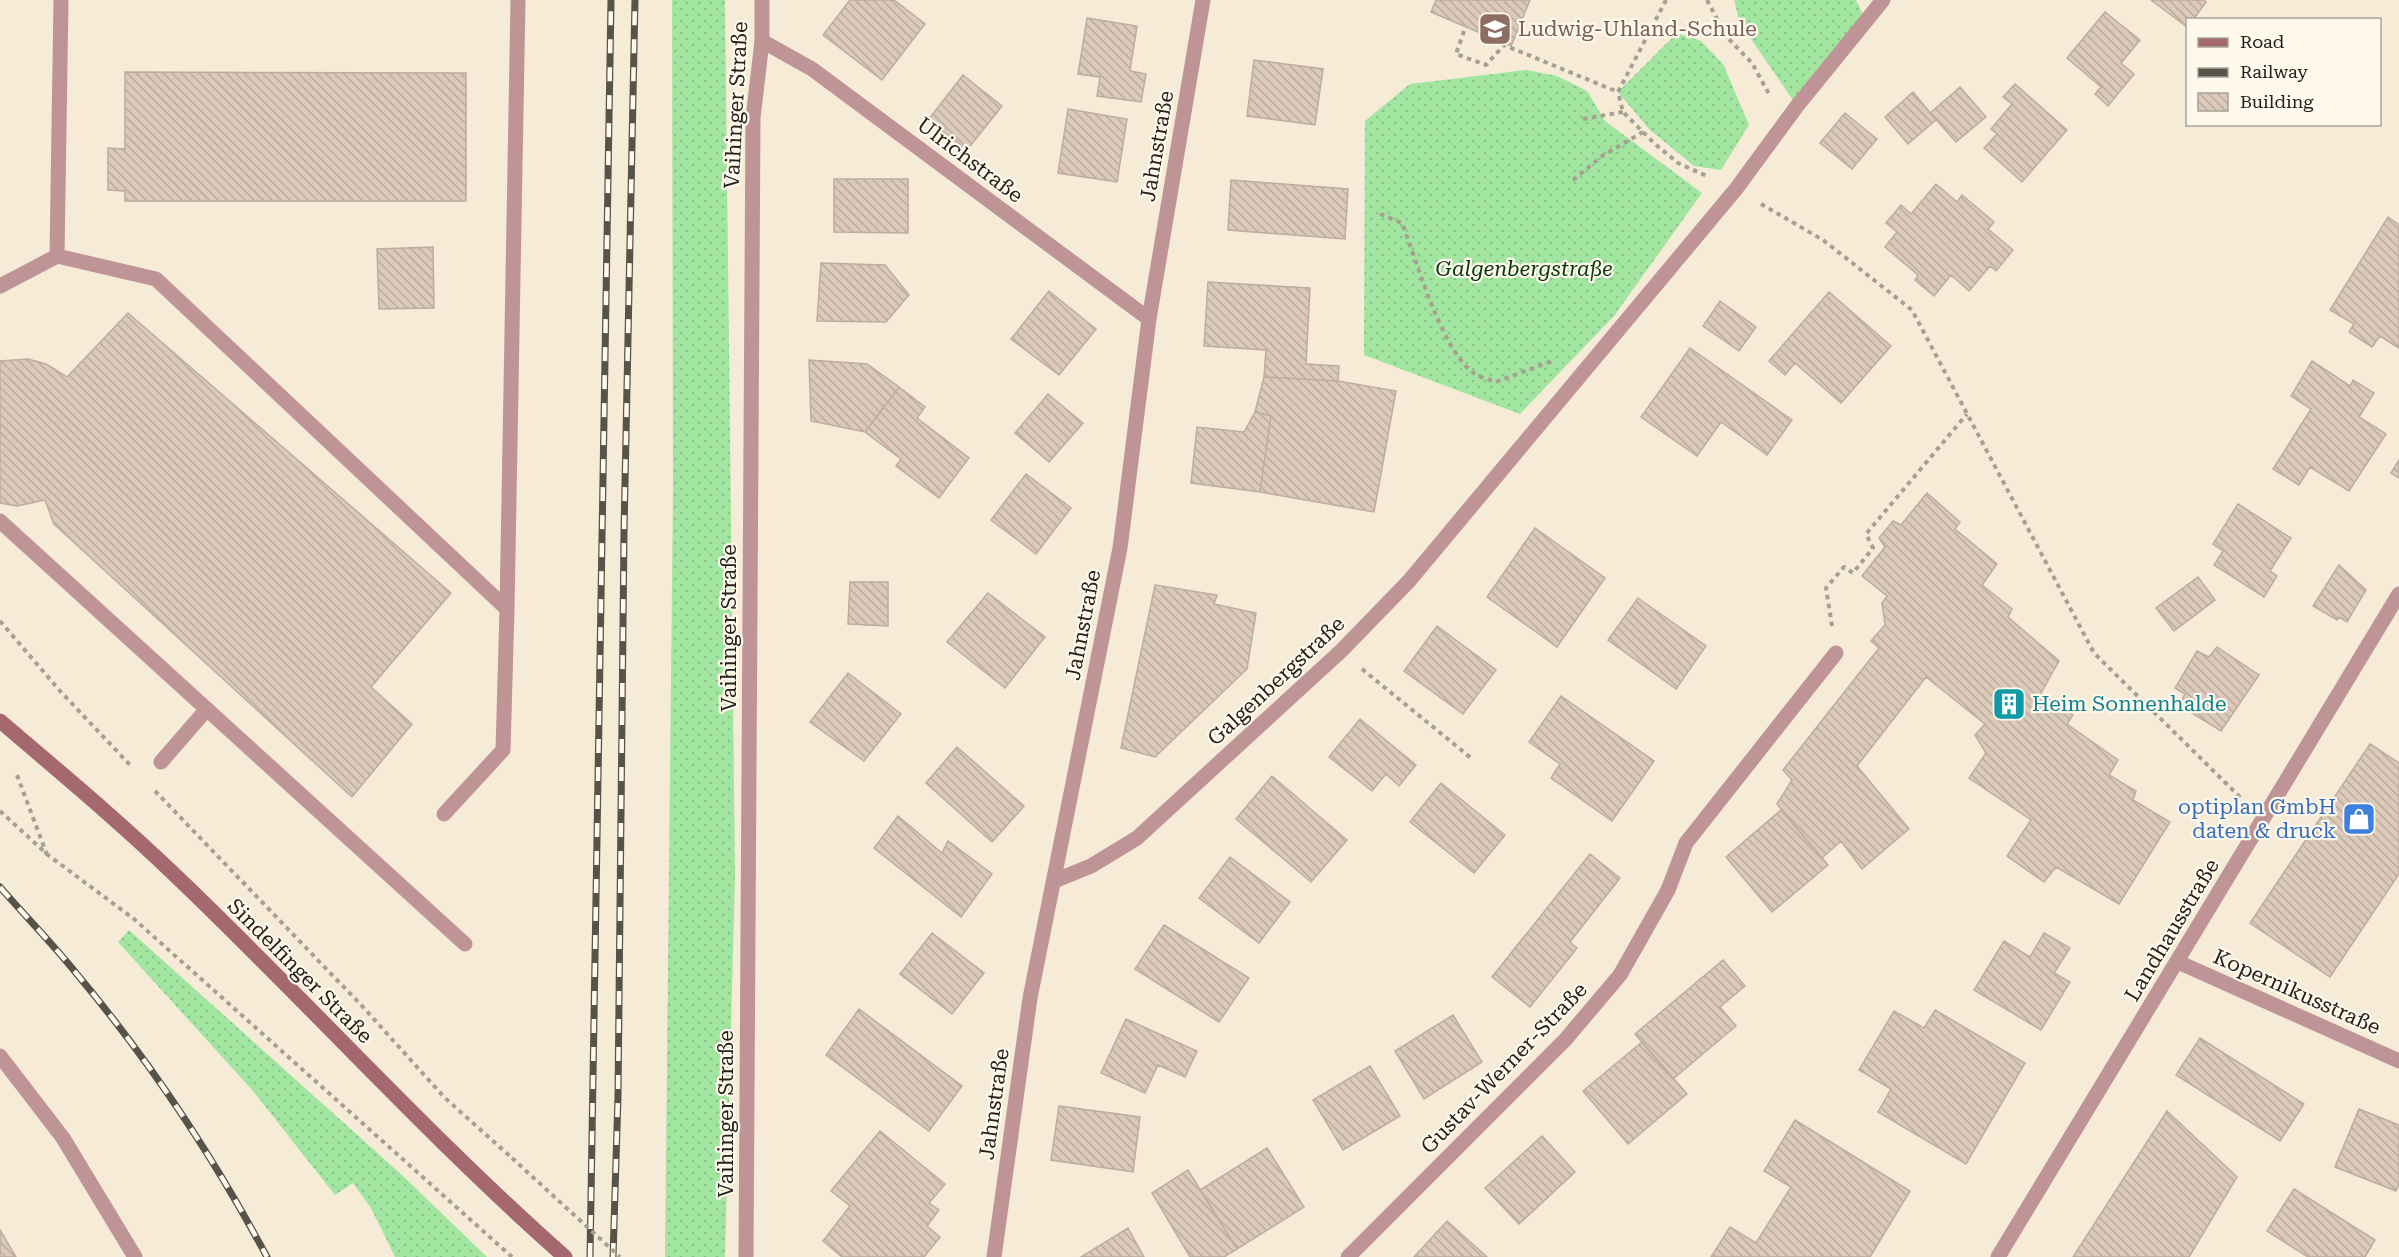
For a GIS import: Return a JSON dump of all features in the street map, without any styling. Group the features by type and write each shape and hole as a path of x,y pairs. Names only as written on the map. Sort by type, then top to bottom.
{"main road":[{"name":"Sindelfinger Straße","path":"0,721 177,876 379,1082 565,1257"}],"street":[{"path":"57,256 62,0"},
{"path":"444,814 503,750 518,0"},
{"name":"Vaihinger Straße","path":"746,1257 753,118 762,41 762,0"},
{"name":"Jahnstraße","path":"994,1257 1030,998 1120,548 1149,319 1203,0"},
{"name":"Galgenbergstraße","path":"1054,881 1091,866 1137,838 1341,651 1409,581 1736,189 1797,106 1883,0"},
{"name":"Ulrichstraße","path":"762,41 812,69 1149,319"},
{"path":"0,286 57,256 156,279 507,609"},
{"path":"0,521 465,944"},
{"name":"Landhausstraße","path":"1998,1257 2399,594"},
{"name":"Gustav-Werner-Straße","path":"1348,1257 1565,1040 1620,975 1668,890 1686,843 1836,653"},
{"path":"161,762 207,709"},
{"name":"Kopernikusstraße","path":"2178,962 2399,1061"},
{"path":"0,1056 63,1138 135,1257"}],"path":[{"path":"1666,0 1618,92 1623,112 1678,163 1736,189 1823,240 1912,310 2094,653 2262,819"},
{"path":"1707,0 1726,36 1752,63 1759,77"},
{"path":"1464,31 1456,54 1486,64 1504,45 1618,92"},
{"path":"1583,119 1623,112"},
{"path":"1573,180 1602,156 1643,132"},
{"path":"1380,214 1402,223 1425,286 1455,355 1473,373 1496,382 1556,360 1582,374"},
{"path":"1836,653 1826,588 1844,567 1853,573 1873,548 1866,534 1968,414"},
{"path":"0,621 60,691 133,768"},
{"path":"1341,651 1471,758"},
{"path":"16,772 48,855"},
{"path":"150,785 363,1007 444,1097 620,1257"},
{"path":"0,811 48,855 134,920 512,1257"}],"green space":[{"path":"672,0 725,0 735,875 725,1257 665,1257 673,488"},
{"path":"1734,0 1856,0 1866,20 1797,106 1740,23"},
{"path":"1677,33 1701,41 1723,64 1749,125 1721,170 1694,166 1650,130 1618,92"},
{"path":"1527,70 1557,76 1587,91 1605,121 1702,193 1614,316 1520,414 1364,355 1365,121 1410,84"},
{"path":"129,930 403,1176 487,1257 395,1257 371,1208 353,1183 335,1195 253,1091 118,942"}],"building":[{"path":"850,0 894,0 925,24 882,80 823,35"},
{"name":"Ludwig-Uhland-Schule","path":"1436,0 1530,0 1511,46 1431,12"},
{"path":"2151,0 2204,0 2206,2 2194,18 2186,18 2186,26"},
{"path":"2105,12 2140,40 2121,63 2134,74 2108,106 2095,94 2101,87 2067,58"},
{"path":"1087,18 1137,26 1130,71 1146,74 1141,102 1097,96 1100,77 1078,74"},
{"path":"1254,60 1323,69 1315,125 1247,116"},
{"path":"125,72 466,73 466,201 125,201 125,191 108,190 108,148 125,149"},
{"path":"963,75 1002,106 967,150 928,120"},
{"path":"2015,84 2067,130 2022,182 1984,148 1997,134 1991,129 2012,104 2003,97"},
{"path":"1960,87 1986,117 1956,142 1930,113"},
{"path":"1913,92 1936,120 1908,144 1885,117"},
{"path":"1068,109 1127,119 1117,182 1058,173"},
{"path":"1845,113 1877,139 1852,169 1820,143"},
{"path":"834,179 908,179 908,233 834,232"},
{"path":"1231,180 1348,189 1345,239 1228,230"},
{"path":"1936,184 1957,202 1962,195 1994,222 1988,229 2013,250 1996,271 1990,266 1969,291 1951,275 1934,296 1915,280 1918,275 1885,247 1897,232 1886,223 1901,205 1911,214"},
{"path":"2388,217 2399,225 2399,348 2380,336 2372,347 2349,332 2354,324 2330,310"},
{"path":"433,247 434,308 379,309 377,249"},
{"path":"821,263 885,265 909,295 886,322 817,321"},
{"path":"1208,282 1310,288 1306,364 1339,366 1338,381 1264,377 1266,350 1204,346"},
{"path":"1049,291 1096,329 1059,375 1011,339"},
{"path":"1829,292 1891,346 1841,403 1795,363 1785,375 1769,361"},
{"path":"1720,301 1756,327 1739,351 1703,326"},
{"path":"128,313 451,593 371,687 412,724 352,797 54,524 45,500 17,506 0,503 0,361 28,359 46,364 67,377"},
{"path":"1690,348 1792,420 1767,455 1721,422 1697,456 1641,417"},
{"path":"809,360 867,364 899,387 865,432 811,421"},
{"path":"2312,361 2350,386 2353,380 2374,393 2359,417 2386,434 2349,491 2310,467 2299,485 2273,469 2311,409 2291,396"},
{"path":"1264,377 1338,381 1396,391 1374,512 1260,492 1271,416 1255,412"},
{"path":"899,387 925,407 917,418 969,458 939,498 896,466 901,459 865,432"},
{"path":"1048,394 1083,423 1049,462 1015,433"},
{"path":"1255,412 1271,416 1260,492 1191,483 1197,427 1244,432"},
{"path":"2399,460 2399,478 2391,473"},
{"path":"1026,474 1071,508 1036,554 991,520"},
{"name":"Heim Sonnenhalde","path":"1927,493 1960,522 1955,529 1997,564 1982,585 2012,609 2008,617 2059,661 2041,693 2073,715 2067,724 2118,760 2109,775 2136,791 2133,800 2170,822 2119,904 2056,867 2044,882 2007,856 2031,820 1969,778 1986,753 1975,735 1985,724 1926,677 1857,766 1909,829 1862,869 1841,841 1822,858 1777,804 1792,780 1783,770 1879,648 1871,641 1885,625 1882,603 1887,596 1862,576 1885,547 1879,538 1893,521 1901,525"},
{"path":"2238,504 2291,538 2270,571 2277,576 2264,597 2214,565 2223,551 2213,544"},
{"path":"1535,528 1605,578 1557,647 1487,597"},
{"path":"2339,565 2366,590 2347,622 2339,617 2337,620 2313,606"},
{"path":"2198,577 2215,600 2174,631 2156,608"},
{"path":"850,582 888,582 888,626 848,624"},
{"path":"1155,585 1217,595 1214,604 1256,613 1247,669 1155,757 1121,748"},
{"path":"988,593 1045,637 1005,688 947,642"},
{"path":"1638,598 1706,646 1676,689 1608,640"},
{"path":"1437,626 1496,670 1463,714 1404,671"},
{"path":"2217,647 2259,675 2221,731 2179,705 2185,694 2175,688 2197,651 2209,657"},
{"path":"848,673 901,714 864,761 810,722"},
{"path":"1561,696 1654,761 1612,821 1551,778 1560,764 1529,742"},
{"path":"1360,719 1416,765 1399,786 1386,774 1372,791 1329,757"},
{"name":"optiplan GmbH daten & druck","path":"2370,744 2399,763 2399,874 2330,977 2250,923"},
{"path":"957,747 1024,806 992,842 926,783"},
{"path":"1272,776 1347,840 1311,882 1236,819"},
{"path":"1441,783 1505,835 1474,873 1410,822"},
{"path":"1781,810 1828,865 1772,912 1726,857"},
{"path":"898,816 942,853 948,841 992,874 961,917 874,848"},
{"path":"1590,854 1620,878 1570,942 1577,948 1530,1007 1492,977"},
{"path":"1230,857 1290,902 1259,943 1199,898"},
{"path":"1164,925 1249,978 1219,1022 1135,969"},
{"path":"932,933 984,973 952,1014 900,974"},
{"path":"2044,933 2070,948 2054,973 2070,982 2041,1030 1974,990 2004,941 2030,957"},
{"path":"1723,960 1745,986 1720,1007 1736,1026 1673,1079 1635,1034"},
{"path":"859,1009 962,1086 929,1131 826,1055"},
{"path":"1935,1010 2025,1063 1966,1164 1878,1112 1891,1089 1859,1070 1894,1011 1924,1028"},
{"path":"1453,1015 1482,1062 1424,1099 1395,1051"},
{"path":"1126,1019 1197,1051 1185,1077 1158,1065 1145,1093 1101,1073"},
{"path":"2200,1038 2304,1104 2280,1141 2176,1075"},
{"path":"1642,1042 1687,1094 1628,1144 1583,1091"},
{"path":"1370,1066 1400,1116 1343,1150 1313,1100"},
{"path":"1059,1106 1140,1117 1133,1172 1051,1160"},
{"path":"2359,1109 2399,1125 2399,1184 2396,1191 2335,1167"},
{"path":"2167,1111 2237,1177 2189,1257 2073,1257"},
{"path":"1795,1120 1910,1191 1870,1257 1711,1257 1730,1227 1756,1243 1791,1187 1764,1171"},
{"path":"880,1131 945,1184 929,1203 939,1210 927,1226 940,1237 924,1257 842,1257 823,1241 850,1206 831,1191"},
{"path":"1542,1136 1575,1172 1519,1224 1485,1188"},
{"path":"1267,1148 1304,1207 1237,1249 1200,1190"},
{"path":"1188,1170 1237,1249 1224,1257 1190,1257 1152,1193"},
{"path":"2294,1189 2375,1240 2365,1257 2308,1257 2267,1231"},
{"path":"1447,1221 1487,1257 1414,1257"},
{"path":"1128,1228 1144,1257 1081,1257"},
{"path":"0,1230 16,1257 0,1257"}],"railway":[{"path":"590,1257 611,0"},
{"path":"613,1257 618,1096 624,532 635,0"},
{"path":"0,887 67,962 154,1074 225,1182 267,1257"}],"place":[{"name":"Ludwig-Uhland-Schule","path":"1495,29"},
{"name":"Heim Sonnenhalde","path":"2009,704"},
{"name":"optiplan GmbH daten & druck","path":"2359,819"}]}
